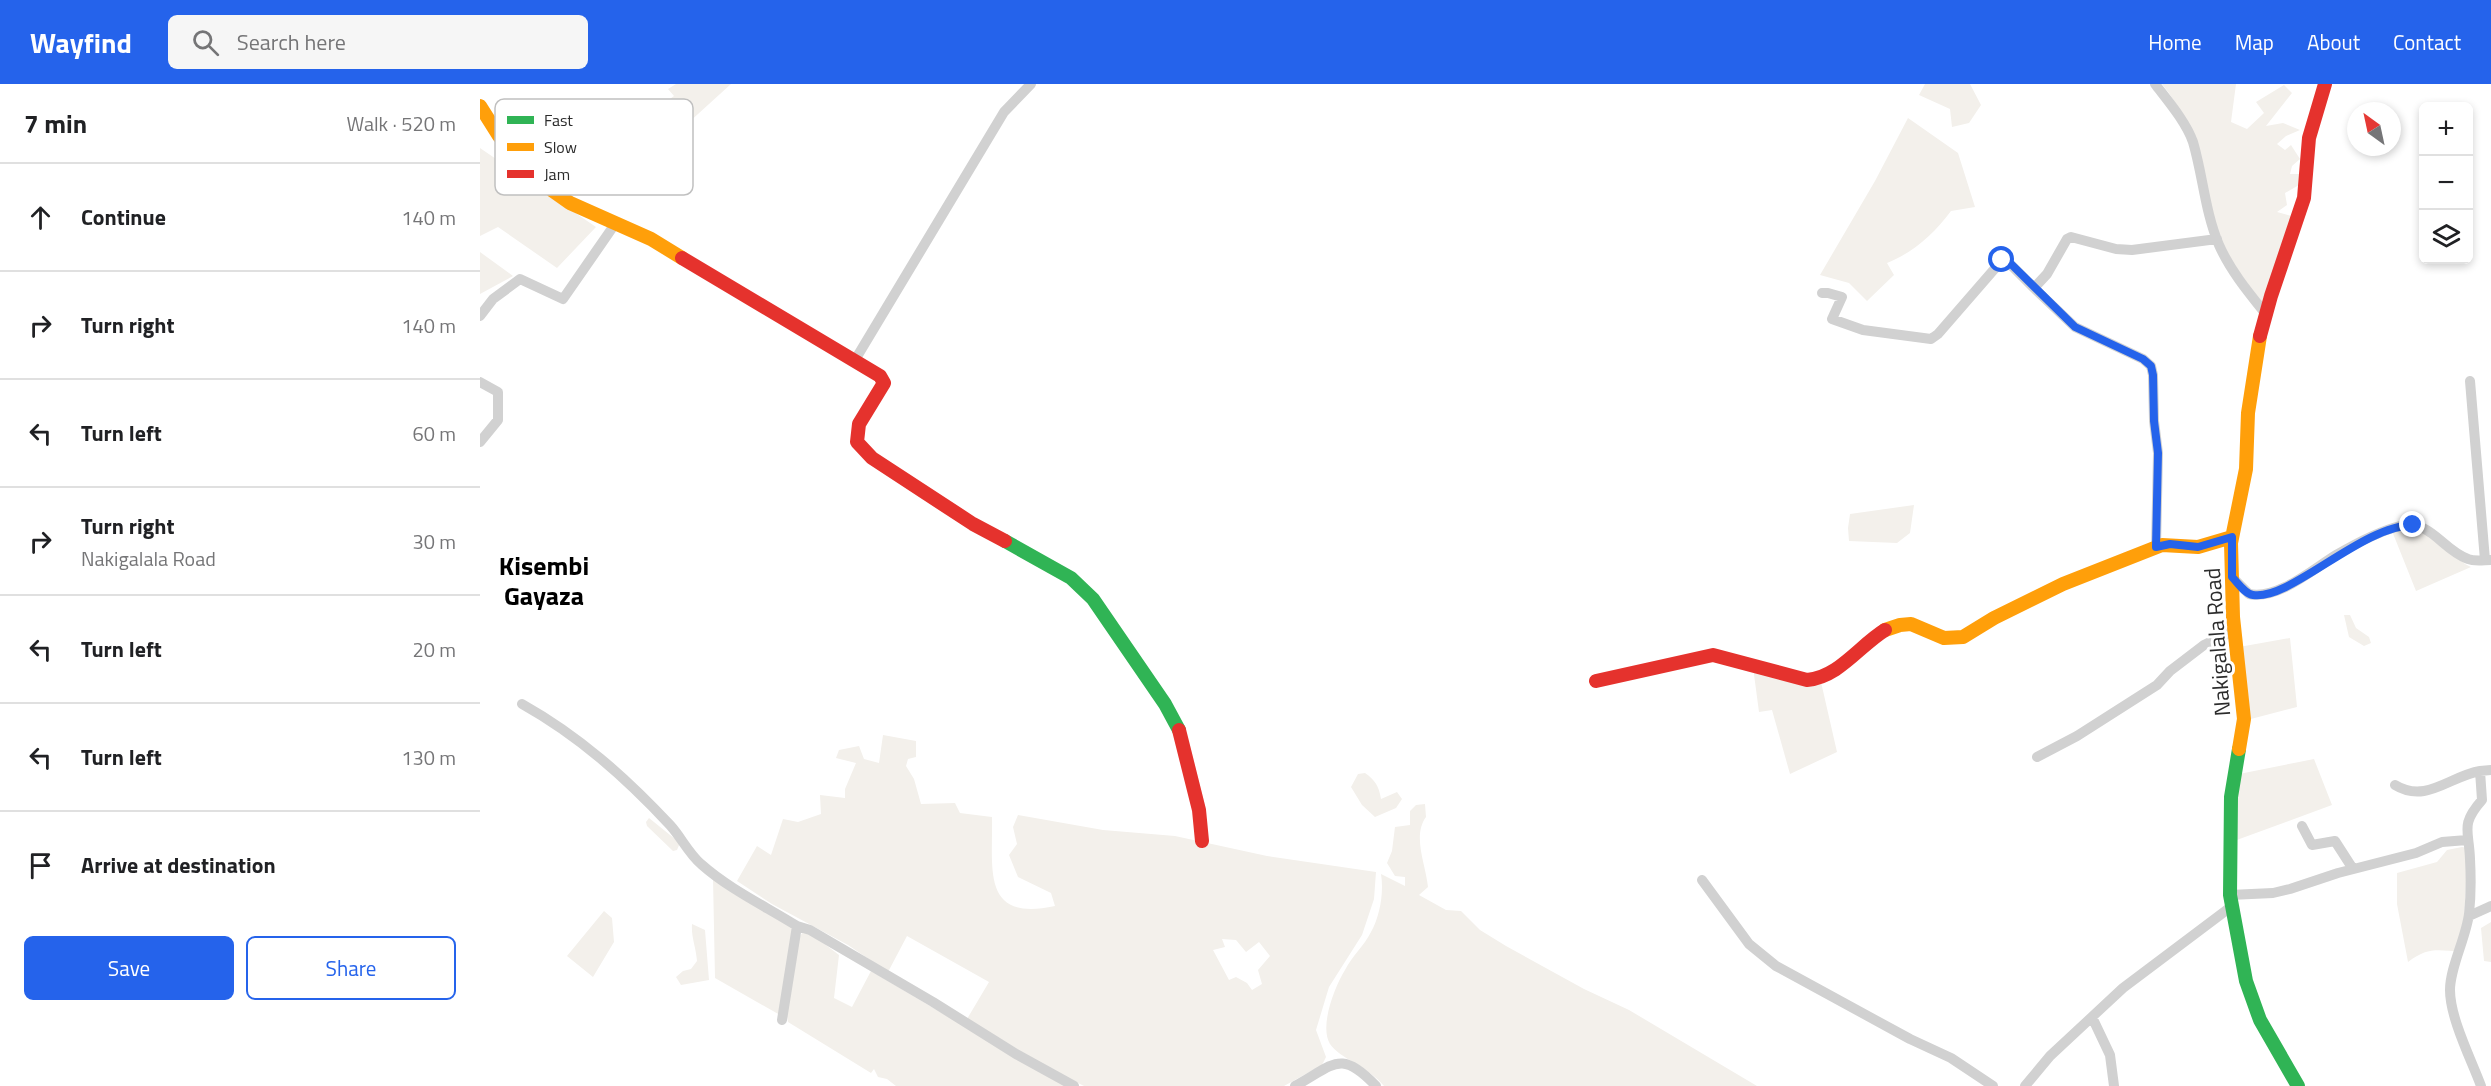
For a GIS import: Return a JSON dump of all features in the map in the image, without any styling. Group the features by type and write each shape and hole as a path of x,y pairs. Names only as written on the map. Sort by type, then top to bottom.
{"street":[{"path":"855,360 1004,112 1031,84"},
{"path":"2155,84 2187,129 2193,143 2217,239 2240,282 2265,314"},
{"name":"Nakigalala Road","path":"2298,1086 2260,1020 2246,981 2231,900 2231,797 2244,719 2233,606 2232,537 2246,469 2249,400 2265,314 2304,198 2309,138 2325,84"},
{"path":"480,106 495,130"},
{"path":"559,195 570,203 671,250 880,376 884,383 859,424 857,442 872,458 973,524 1071,578 1093,599 1178,726 1199,810 1202,841"},
{"path":"480,316 493,299 520,279 563,299 615,224"},
{"path":"2034,288 2047,274 2067,239 2071,237 2116,249 2132,250 2217,239"},
{"path":"1822,294 1828,293 1842,297 1832,320 1836,322 1863,330 1931,339 1938,334 2004,258 2075,327 2143,359 2151,366 2153,375 2154,421 2158,453 2156,547"},
{"path":"2232,577 2249,594 2261,595 2287,586 2358,543 2400,526 2424,527 2466,558 2488,560 2470,381"},
{"path":"480,382 498,392 498,420 480,442"},
{"path":"1596,681 1713,655 1808,680 1820,679 1842,664 1868,640 1891,627 1913,623 1944,639 1963,637 1984,622 2070,581 2156,547 2170,544 2198,547 2232,537"},
{"path":"2233,606 2249,594"},
{"path":"2037,757 2077,736 2157,685 2170,671 2204,645 2235,630"},
{"path":"522,704 561,727 618,772 671,826 698,862 709,871 797,926 810,930 1016,1054 1074,1086"},
{"path":"2395,785 2407,792 2415,792 2433,789 2486,770 2482,800 2475,806 2467,824 2470,857 2469,915 2450,991 2461,1032 2481,1086"},
{"path":"2301,826 2312,845 2331,841 2338,844 2353,868"},
{"path":"2025,1086 2050,1056 2092,1017 2231,900 2290,890 2353,868 2416,853 2442,842 2467,840"},
{"path":"1702,880 1749,944 1776,966 1910,1039 1951,1058 1994,1086"},
{"path":"2469,915 2491,906"},
{"path":"782,1020 797,926"},
{"path":"2092,1017 2110,1055 2114,1086"},
{"path":"1295,1086 1339,1062 1350,1064 1376,1086"}],"shaded area":[{"path":"676,84 731,84 693,119 693,99 670,99 674,96 668,89"},
{"path":"1925,84 1970,84 1981,105 1969,123 1952,127 1950,109 1919,95"},
{"path":"2162,84 2236,84 2231,122 2247,129 2264,113 2256,102 2284,85 2292,93 2266,126 2283,123 2300,130 2286,136 2277,144 2285,150 2291,145 2300,159 2292,166 2290,174 2300,174 2299,185 2285,193 2287,205 2277,212 2295,217 2264,304 2226,255 2193,142 2175,102"},
{"path":"1908,118 1958,153 1975,207 1951,211 1923,242 1887,263 1894,275 1867,301 1849,283 1820,275 1875,181"},
{"path":"480,148 495,158 495,195 549,195 596,227 557,268 498,227 480,236"},
{"path":"480,252 513,276 480,294"},
{"path":"1914,505 1910,533 1897,543 1849,541 1850,514"},
{"path":"2430,527 2465,564 2471,567 2416,591 2392,531"},
{"path":"2344,615 2350,615 2356,628 2369,637 2371,643 2364,646 2349,637"},
{"path":"2290,638 2297,707 2247,720 2239,647"},
{"path":"1753,667 1821,682 1837,752 1790,774 1772,710 1759,712"},
{"path":"883,735 916,741 916,757 908,759 906,766 914,779 921,804 955,803 960,813 992,817 992,856 996,887 1003,899 1014,906 1031,909 1055,906 1051,893 1018,877 1009,855 1017,844 1013,827 1018,815 1103,830 1175,836 1267,856 1376,872 1374,899 1362,935 1329,987 1316,1030 1326,1057 1322,1065 1284,1086 1084,1086 1052,1070 967,1019 989,982 907,936 888,972 848,945 772,904 737,881 757,846 771,855 783,819 798,822 821,814 820,795 845,798 845,789 856,763 836,758 839,750 859,746 864,759 879,763","holes":["1222,939 1236,940 1246,952 1259,942 1270,956 1258,970 1262,984 1252,990 1247,983 1236,977 1229,980 1213,950 1225,947"]},
{"path":"2314,759 2332,805 2234,841 2239,774"},
{"path":"1365,773 1376,784 1381,799 1397,792 1402,799 1396,808 1375,817 1362,805 1351,787 1358,774"},
{"path":"1425,804 1426,817 1420,833 1420,842 1428,887 1419,895 1446,910 1461,911 1480,930 1506,946 1584,989 1629,1010 1757,1086 1384,1086 1371,1074 1334,1049 1327,1036 1327,1017 1341,977 1374,926 1382,896 1381,874 1405,886 1405,877 1395,876 1387,863 1392,851 1395,827 1410,825 1410,811 1416,805"},
{"path":"649,818 680,843 677,850 673,851 647,826 646,822"},
{"path":"2468,848 2462,952 2427,952 2408,962 2397,904 2397,873 2437,862 2447,850"},
{"path":"713,878 793,928 780,1015 715,978"},
{"path":"604,911 612,918 614,942 593,977 567,956"},
{"path":"2491,922 2491,962 2484,961 2481,928"},
{"path":"692,924 705,930 709,980 681,985 676,977 683,971 691,969 697,961"},
{"path":"804,931 809,932 839,955 834,998 852,1007 871,971 1065,1086 896,1086 887,1079 878,1077 874,1069 871,1073 788,1022 799,937"}],"traffic: fast":[{"path":"1005,541 1071,578 1093,599 1165,704 1179,730"},
{"path":"2239,749 2231,797 2230,895 2246,981 2260,1020 2298,1086"}],"traffic: slow":[{"path":"480,106 495,130"},
{"path":"559,195 570,203 651,239 682,258"},
{"path":"2239,749 2244,719 2233,617 2231,543 2246,469 2248,413 2260,336"},
{"path":"1885,630 1911,624 1944,638 1963,637 1994,618 2063,584 2162,545 2198,547 2232,537"}],"traffic: jam":[{"path":"2260,336 2304,198 2309,138 2325,84"},
{"path":"682,258 880,376 884,383 859,424 857,442 872,458 973,524 1005,541"},
{"path":"1596,681 1713,655 1807,680 1818,678 1839,667 1885,630"},
{"path":"1179,730 1199,810 1202,841"}],"district":[{"name":"Kisembi Gayaza","path":"544,580"}],"route":[{"path":"2002,260 2006,258 2075,327 2143,359 2151,366 2158,453 2156,547 2170,544 2191,548 2214,544 2232,537 2232,577 2249,594 2258,595 2294,583 2358,543 2400,526 2413,525"}]}
